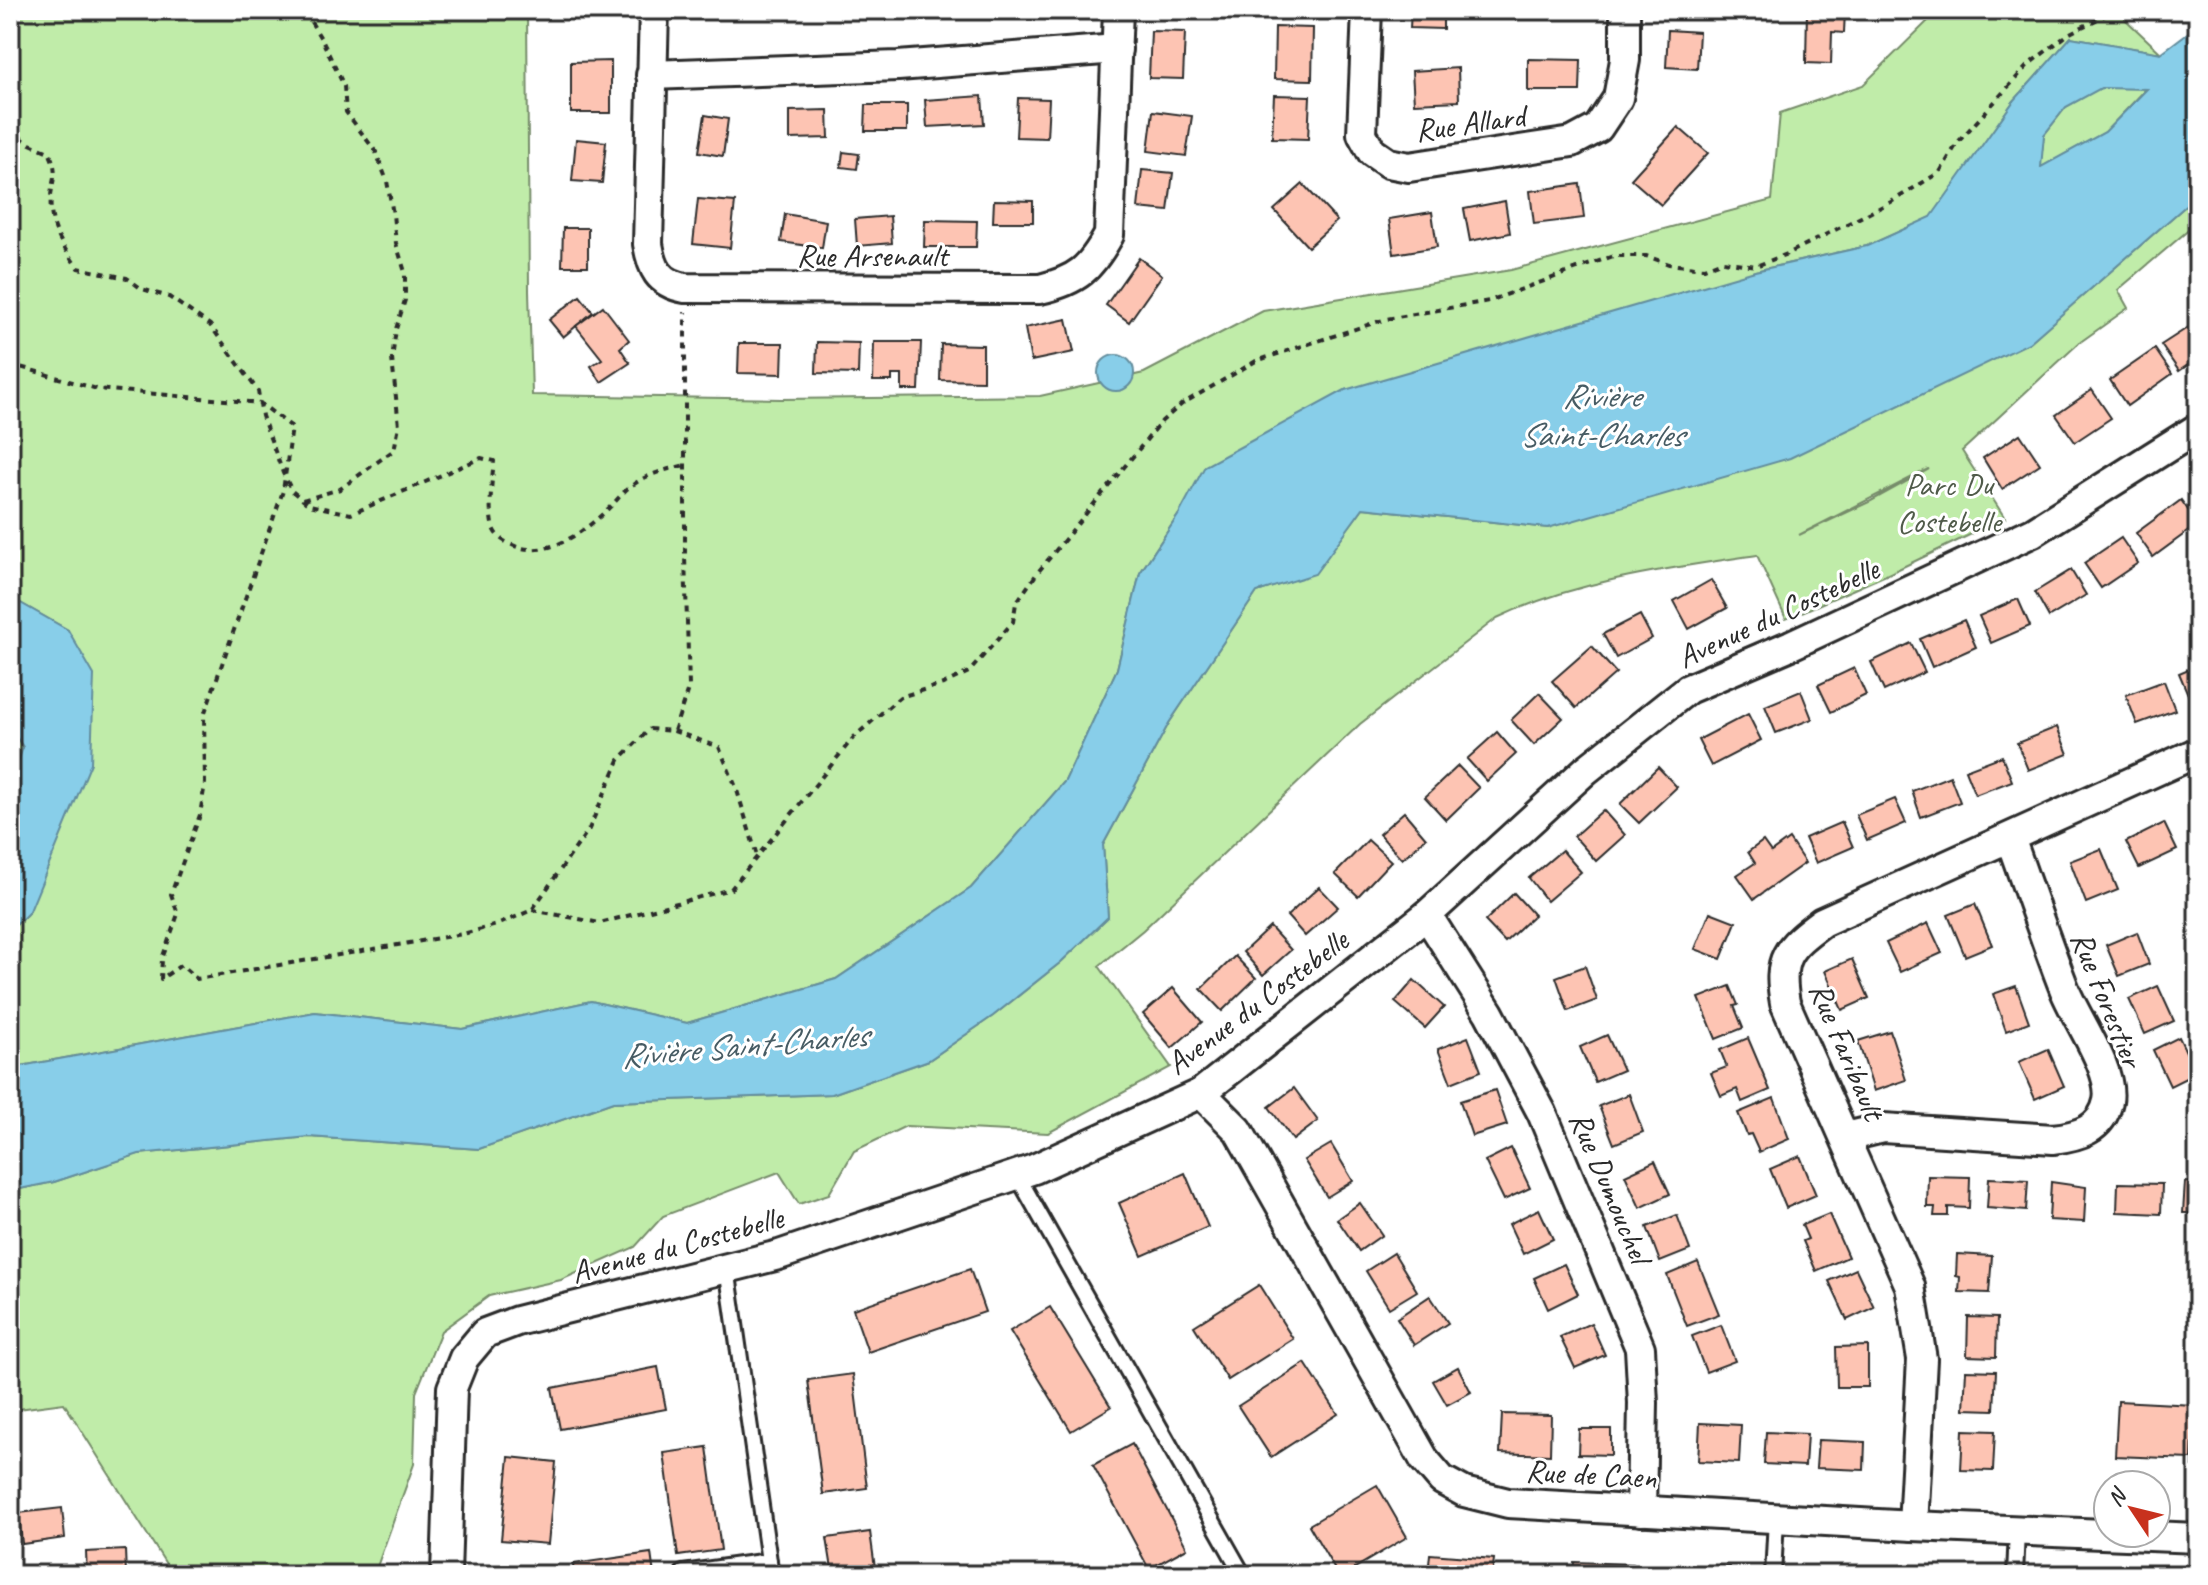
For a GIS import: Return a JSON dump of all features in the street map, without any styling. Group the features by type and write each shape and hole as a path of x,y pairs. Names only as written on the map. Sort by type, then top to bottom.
{"street":[{"path":"654,10 648,244 651,265 663,279 685,288"},
{"name":"Rue Arsenault","path":"685,288 1040,289 1068,282 1095,259 1109,235 1118,10"},
{"name":"Rue Allard","path":"1367,10 1362,134 1372,152 1388,163 1409,167 1572,142 1598,128 1618,98 1625,60 1625,10"},
{"path":"651,75 898,66 1117,49"},
{"name":"Avenue du Costebelle","path":"446,1575 452,1388 464,1358 485,1333 517,1321 779,1255 1017,1175 1201,1093 1427,915 1586,770 1688,689 1791,645 2033,532 2198,428"},
{"name":"Rue Faribault","path":"1913,1526 1922,1359 1910,1286 1785,1003 1780,979 1786,955 1800,938 1822,922 2198,752"},
{"name":"Rue Forestier","path":"1846,1137 1883,1128 2053,1139 2079,1136 2098,1123 2108,1100 2104,1069 2065,992 2010,838"},
{"name":"Rue Dumouchel","path":"1427,915 1489,1013 1542,1113 1640,1348 1643,1403 1641,1511"},
{"name":"Rue de Caen","path":"1201,1093 1238,1130 1424,1459 1442,1480 1464,1492 1508,1503 1913,1526 2198,1538"}],"lane":[{"path":"1017,1175 1243,1575"},
{"path":"683,1573 770,1568 727,1268"},
{"path":"1773,1575 1776,1519"},
{"path":"2015,1575 2017,1531"}],"path":[{"path":"303,500 340,489 394,450 399,426 392,359 396,329 405,300 405,272 396,243 387,181 376,152 346,112 344,86 304,10"},
{"path":"532,910 600,923 731,889 854,737 900,697 943,684 969,672 1013,622 1016,603 1038,572 1162,421 1182,404 1256,361 1386,319 1489,301 1613,256 1646,256 1669,264 1704,268 1723,261 1756,266 1787,254 1891,202 1940,172 1958,142 2029,64 2070,33 2116,10"},
{"path":"10,130 49,152 57,168 51,197 52,222 62,246 78,268 127,278 142,289 169,297 210,325 258,391 273,449 285,478 292,491 309,505 351,514 481,458 494,461 493,529 501,539 518,548 537,551 561,543 611,507 641,479 685,465"},
{"path":"674,731 689,686 685,288"},
{"path":"10,364 97,389 260,403 292,427 283,491 204,715 205,783 200,815 171,894 178,914 162,959 161,979 181,965 197,979 463,934 497,925 532,910 589,829 619,760 650,729 674,731 719,747 736,787 757,856"}],"green space":[{"path":"10,10 527,10 532,395 781,399 1040,396 1144,373 1263,311 1511,270 1772,200 1780,113 1863,85 1939,10 2125,10 2125,19 2161,53 2071,37 2013,102 1932,217 1867,246 1755,271 1179,514 1140,573 1117,669 1065,781 971,888 836,979 687,1023 591,1001 462,1029 315,1012 10,1068 10,931 30,911 68,630 10,597"},
{"path":"2100,88 2147,88 2105,132 2040,168 2044,135 2066,107"},
{"name":"Parc Du Costebelle","path":"2198,195 2198,222 2118,290 2128,308 2079,343 1962,451 2005,518 1786,619 1757,555 1625,577 1560,594 1497,618 1360,724 1143,930 1099,966 1171,1067 1048,1133 906,1126 854,1151 829,1194 799,1204 779,1172 663,1216 635,1247 561,1280 489,1296 441,1331 416,1393 414,1464 374,1575 173,1575 64,1403 10,1410 10,1191 54,1182 138,1154 309,1137 479,1149 613,1102 832,1094 929,1060 993,1016 1061,962 1108,917 1103,845 1169,723 1257,592 1315,573 1363,508 1548,528 2029,343","holes":["1929,469 1871,501 1799,535"]},
{"path":"10,728 23,747 10,787"}],"water":[{"name":"Rivière Saint-Charles","path":"2198,25 2198,195 2029,343 1790,458 1548,528 1363,508 1315,574 1257,592 1169,723 1103,845 1108,917 1061,962 993,1016 929,1060 832,1094 613,1102 479,1149 309,1137 139,1154 54,1182 10,1191 10,1068 315,1012 462,1029 591,1001 687,1023 836,979 971,888 1065,781 1117,669 1140,573 1179,514 1205,466 1345,390 1755,271 1867,246 1931,217 2013,102 2071,37 2161,53","holes":["2101,88 2147,89 2105,132 2041,167 2044,135 2066,107"]},
{"path":"1116,355 1129,360 1134,373 1129,386 1116,391 1103,386 1098,373 1103,360"},
{"path":"10,597 68,630 94,675 91,763 30,911 10,931 10,787 23,747 10,728"}],"building":[{"path":"576,10 614,10 614,17 576,17"},
{"path":"1411,10 1443,10 1443,29 1410,28"},
{"path":"1672,10 1724,10 1723,17 1672,13"},
{"path":"1807,10 1845,10 1844,33 1832,32 1831,64 1806,63"},
{"path":"1275,27 1313,28 1312,80 1274,79"},
{"path":"1668,30 1699,32 1697,69 1666,67"},
{"path":"1151,31 1185,32 1183,79 1149,78"},
{"path":"1528,59 1581,60 1580,91 1528,91"},
{"path":"611,61 611,113 571,113 571,62"},
{"path":"1458,68 1459,101 1414,103 1412,71"},
{"path":"1274,95 1310,96 1308,139 1272,138"},
{"path":"982,96 984,124 927,127 925,100"},
{"path":"1018,98 1049,99 1047,138 1016,137"},
{"path":"866,105 907,105 907,131 865,131"},
{"path":"828,110 829,138 790,139 790,111"},
{"path":"1153,111 1192,116 1186,156 1148,151"},
{"path":"705,115 728,119 723,156 699,152"},
{"path":"1678,127 1708,153 1661,205 1631,179"},
{"path":"576,139 606,142 602,183 572,181"},
{"path":"843,152 859,154 857,169 841,167"},
{"path":"1142,170 1173,173 1168,211 1138,208"},
{"path":"1303,184 1337,221 1308,247 1274,210"},
{"path":"1580,184 1584,218 1534,224 1530,191"},
{"path":"698,199 735,202 730,248 693,244"},
{"path":"994,200 1033,201 1033,222 993,222"},
{"path":"1505,201 1510,233 1470,241 1464,209"},
{"path":"1432,212 1437,247 1394,254 1389,219"},
{"path":"785,214 826,221 822,248 781,242"},
{"path":"890,216 892,243 857,246 855,219"},
{"path":"925,220 977,221 976,247 924,247"},
{"path":"563,228 588,228 588,266 562,266"},
{"path":"1139,258 1162,275 1129,322 1106,305"},
{"path":"580,296 593,312 563,337 549,320"},
{"path":"603,306 629,340 620,348 630,363 601,382 591,366 602,359 576,326"},
{"path":"1067,319 1074,352 1031,361 1025,328"},
{"path":"2198,321 2198,358 2179,371 2161,345"},
{"path":"817,342 859,343 858,374 816,373"},
{"path":"874,342 921,342 919,390 902,390 902,375 892,375 892,381 873,381"},
{"path":"739,343 783,343 782,374 738,373"},
{"path":"941,344 983,345 983,381 940,380"},
{"path":"2155,349 2172,374 2127,406 2110,380"},
{"path":"2092,390 2111,418 2075,442 2056,415"},
{"path":"2020,434 2040,464 2002,489 1983,458"},
{"path":"2181,500 2198,524 2153,557 2136,533"},
{"path":"2121,538 2138,563 2101,588 2084,563"},
{"path":"2071,570 2086,595 2049,617 2035,592"},
{"path":"1711,580 1727,608 1689,629 1674,601"},
{"path":"2018,599 2030,626 1991,643 1979,616"},
{"path":"1640,615 1652,638 1616,658 1603,634"},
{"path":"1964,620 1976,647 1932,667 1920,639"},
{"path":"1911,643 1925,672 1884,691 1871,662"},
{"path":"1592,646 1616,673 1576,708 1552,681"},
{"path":"2198,665 2198,702 2192,704 2179,673"},
{"path":"1854,668 1866,695 1831,712 1818,685"},
{"path":"2164,681 2175,710 2137,724 2126,695"},
{"path":"1801,691 1812,719 1776,733 1765,706"},
{"path":"1539,693 1563,718 1534,745 1511,720"},
{"path":"1748,714 1761,740 1711,766 1698,740"},
{"path":"2057,727 2068,754 2028,770 2017,743"},
{"path":"1497,732 1516,754 1487,781 1467,759"},
{"path":"2002,756 2012,781 1975,795 1965,770"},
{"path":"1458,766 1479,788 1446,820 1425,797"},
{"path":"1658,767 1677,787 1639,823 1620,804"},
{"path":"1950,776 1960,802 1921,817 1912,791"},
{"path":"1895,799 1906,823 1867,840 1856,815"},
{"path":"1603,810 1625,835 1596,861 1574,836"},
{"path":"1404,812 1426,838 1402,859 1379,834"},
{"path":"1842,822 1853,847 1816,863 1805,838"},
{"path":"2164,823 2177,850 2139,868 2126,842"},
{"path":"1789,839 1805,863 1754,899 1737,875 1755,863 1748,852 1763,841 1771,852"},
{"path":"1368,840 1391,861 1358,896 1335,874"},
{"path":"2101,849 2118,890 2086,903 2070,861"},
{"path":"1562,850 1581,872 1547,901 1529,878"},
{"path":"1319,887 1338,907 1305,936 1287,916"},
{"path":"1514,893 1534,915 1505,942 1485,921"},
{"path":"1975,904 1992,945 1965,956 1948,915"},
{"path":"1710,912 1736,922 1721,959 1695,949"},
{"path":"1928,923 1942,953 1900,972 1886,943"},
{"path":"1270,927 1291,950 1263,975 1243,952"},
{"path":"2137,932 2149,964 2119,976 2106,945"},
{"path":"1235,956 1256,978 1222,1011 1201,989"},
{"path":"1852,959 1869,998 1842,1010 1825,971"},
{"path":"1585,966 1597,1000 1568,1011 1556,977"},
{"path":"1414,980 1444,1007 1425,1028 1395,1002"},
{"path":"1730,986 1743,1028 1716,1039 1699,998"},
{"path":"2016,986 2029,1022 2006,1031 1993,994"},
{"path":"2158,986 2174,1021 2145,1034 2129,999"},
{"path":"1173,988 1202,1022 1172,1048 1143,1014"},
{"path":"1890,1031 1906,1080 1874,1091 1858,1041"},
{"path":"1607,1035 1623,1070 1595,1082 1580,1047"},
{"path":"1468,1037 1481,1071 1451,1083 1438,1049"},
{"path":"2179,1037 2196,1073 2170,1086 2153,1050"},
{"path":"1748,1038 1770,1090 1742,1102 1737,1089 1721,1096 1711,1073 1727,1067 1720,1050"},
{"path":"2048,1049 2064,1086 2035,1099 2019,1062"},
{"path":"1294,1088 1318,1121 1293,1140 1269,1107"},
{"path":"1495,1090 1507,1125 1472,1136 1460,1101"},
{"path":"1629,1094 1643,1132 1614,1144 1599,1106"},
{"path":"1774,1098 1789,1139 1759,1152 1751,1134 1747,1135 1738,1113"},
{"path":"1331,1144 1353,1181 1327,1197 1304,1160"},
{"path":"1511,1148 1530,1188 1504,1200 1485,1161"},
{"path":"1800,1156 1816,1195 1786,1208 1770,1169"},
{"path":"1655,1161 1670,1194 1640,1208 1625,1175"},
{"path":"1185,1173 1208,1227 1142,1256 1119,1203"},
{"path":"1928,1176 1970,1177 1969,1208 1948,1207 1948,1216 1934,1216 1935,1207 1927,1207"},
{"path":"1989,1178 2028,1180 2026,1211 1987,1208"},
{"path":"2051,1182 2086,1187 2084,1222 2049,1220"},
{"path":"2185,1182 2196,1183 2193,1213 2183,1213"},
{"path":"2118,1183 2162,1184 2161,1214 2117,1212"},
{"path":"1360,1203 1382,1235 1359,1251 1337,1219"},
{"path":"1539,1209 1553,1239 1523,1254 1509,1224"},
{"path":"1829,1214 1848,1257 1816,1271 1803,1241 1808,1239 1802,1225"},
{"path":"1677,1215 1690,1250 1660,1262 1647,1227"},
{"path":"1394,1253 1417,1291 1389,1308 1366,1271"},
{"path":"1957,1254 1992,1256 1989,1293 1959,1292"},
{"path":"1698,1262 1719,1314 1687,1326 1667,1275"},
{"path":"1564,1264 1578,1294 1548,1309 1534,1278"},
{"path":"970,1269 985,1312 868,1352 853,1309"},
{"path":"1856,1269 1874,1307 1847,1320 1829,1281"},
{"path":"1259,1285 1293,1339 1228,1380 1194,1326"},
{"path":"1430,1296 1448,1323 1414,1345 1397,1318"},
{"path":"1050,1307 1111,1407 1071,1431 1010,1331"},
{"path":"1968,1317 1997,1318 1996,1357 1967,1356"},
{"path":"1591,1323 1605,1355 1575,1368 1560,1337"},
{"path":"1721,1325 1735,1361 1706,1372 1692,1336"},
{"path":"1868,1346 1868,1387 1837,1387 1836,1347"},
{"path":"1305,1363 1338,1414 1271,1457 1238,1406"},
{"path":"658,1367 666,1409 560,1429 552,1388"},
{"path":"1458,1367 1471,1392 1447,1405 1433,1381"},
{"path":"1966,1370 1996,1371 1994,1410 1964,1409"},
{"path":"853,1374 867,1488 823,1494 808,1380"},
{"path":"2118,1401 2194,1405 2192,1459 2115,1456"},
{"path":"2194,1412 2198,1412 2198,1466 2193,1466"},
{"path":"1502,1414 1551,1415 1550,1455 1500,1453"},
{"path":"1700,1423 1741,1425 1739,1463 1698,1461"},
{"path":"1579,1429 1611,1429 1611,1455 1578,1454"},
{"path":"1963,1430 1995,1431 1993,1471 1961,1470"},
{"path":"1766,1432 1807,1434 1805,1466 1764,1464"},
{"path":"1818,1440 1865,1442 1864,1470 1816,1468"},
{"path":"1132,1444 1187,1548 1149,1569 1093,1465"},
{"path":"707,1447 721,1550 678,1556 664,1453"},
{"path":"509,1457 556,1462 548,1544 501,1540"},
{"path":"1377,1485 1407,1537 1343,1575 1338,1575 1309,1525"},
{"path":"62,1508 65,1538 22,1544 19,1513"},
{"path":"870,1532 876,1575 833,1575 827,1538"},
{"path":"125,1550 126,1575 87,1575 86,1552"},
{"path":"651,1553 654,1575 574,1575 573,1564"},
{"path":"1430,1554 1494,1559 1492,1575 1428,1575"},
{"path":"1574,1562 1633,1564 1633,1575 1573,1575"},
{"path":"1665,1564 1730,1567 1730,1575 1665,1575"},
{"path":"1813,1570 1874,1572 1874,1575 1813,1575"}]}
